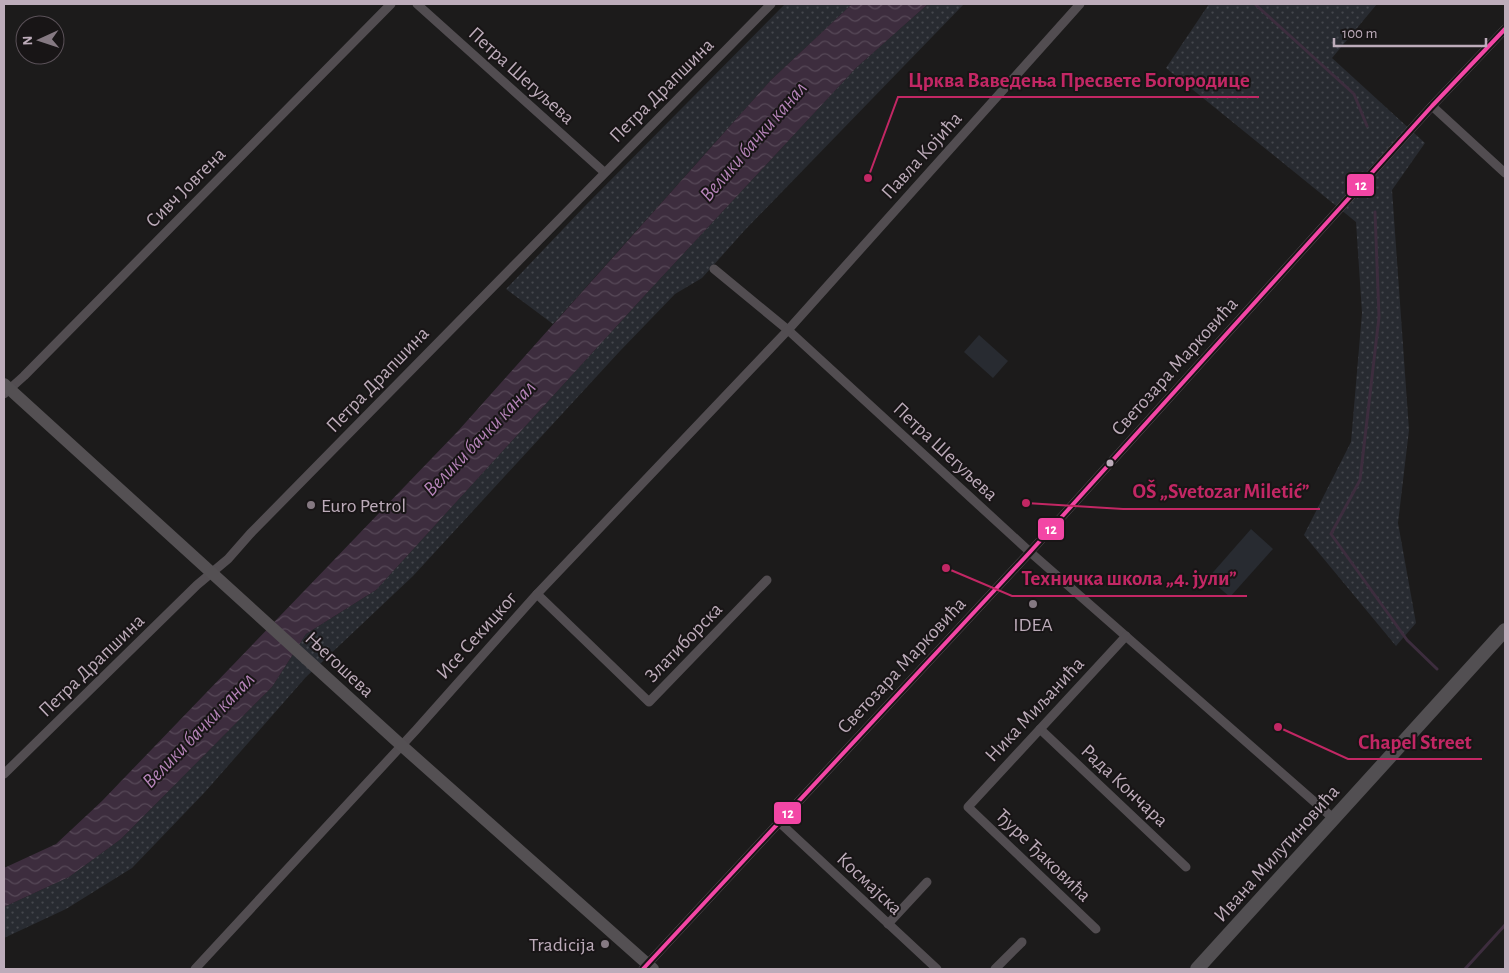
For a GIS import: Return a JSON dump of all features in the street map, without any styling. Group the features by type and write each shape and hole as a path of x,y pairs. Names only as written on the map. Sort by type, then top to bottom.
{"main road":[{"name":"Ивана Милутиновића","path":"1197,969 1505,630"}],"street":[{"name":"Сивч Јовгена","path":"6,389 391,4"},
{"name":"Петра Шегуљева","path":"417,4 604,172"},
{"name":"Петра Драпшина","path":"4,774 197,585 212,573 771,4"},
{"name":"Павла Којића","path":"788,330 1080,4"},
{"name":"Светозара Марковића","path":"648,968 779,822 1030,552 1432,106 1505,29"},
{"path":"1432,106 1505,173"},
{"name":"Петра Шегуљева","path":"714,269 788,330 1030,552 1334,818"},
{"name":"Исе Секицког","path":"195,969 401,745 536,594 788,330"},
{"name":"Његошева","path":"6,389 304,655 648,968"},
{"name":"Златиборска","path":"536,594 649,702 767,580"},
{"name":"Ника Миљанића","path":"968,807 1126,636"},
{"name":"Рада Кончара","path":"1040,729 1186,867"},
{"name":"Ђуре Ђаковића","path":"968,807 1096,929"},
{"name":"Космајска","path":"779,822 937,969"},
{"path":"888,924 927,882"},
{"path":"995,969 1022,942"}],"shaded area":[{"path":"785,4 852,4 771,80 553,324 506,289 585,206"},
{"path":"928,4 964,4 744,231 702,278 675,294 620,351 413,576 306,677 205,792 132,868 66,909 4,938 4,907 69,877 121,839 272,687 306,634 376,590 646,294 856,68"},
{"path":"1209,4 1377,4 1332,58 1425,143 1392,190 1409,430 1398,523 1416,623 1396,646 1304,535 1351,442 1362,313 1356,222 1166,68"},
{"path":"979,335 1008,361 993,378 964,352"},
{"path":"1251,529 1273,549 1230,597 1208,578"}],"water":[{"name":"Велики бачки канал","path":"852,4 928,4 856,68 646,294 376,590 306,634 272,687 121,839 69,877 4,907 4,868 56,844 102,801 458,431 771,80"}],"waterway":[{"path":"1257,4 1354,94 1367,126"},
{"path":"1375,212 1379,317 1360,480 1331,534 1407,640 1437,669"},
{"path":"1465,969 1505,925"}],"transit line":[{"name":"12","path":"643,969 1030,552 1432,106 1505,29"}],"place":[{"name":"Црква Ваведења Пресвете Богородице","path":"868,178"},
{"name":"OŠ „Svetozar Miletić”","path":"1026,503"},
{"name":"Euro Petrol","path":"311,505"},
{"name":"Техничка школа „4. јули”","path":"946,568"},
{"name":"IDEA","path":"1033,604"},
{"name":"Chapel Street","path":"1278,727"},
{"name":"Tradicija","path":"605,944"}]}
